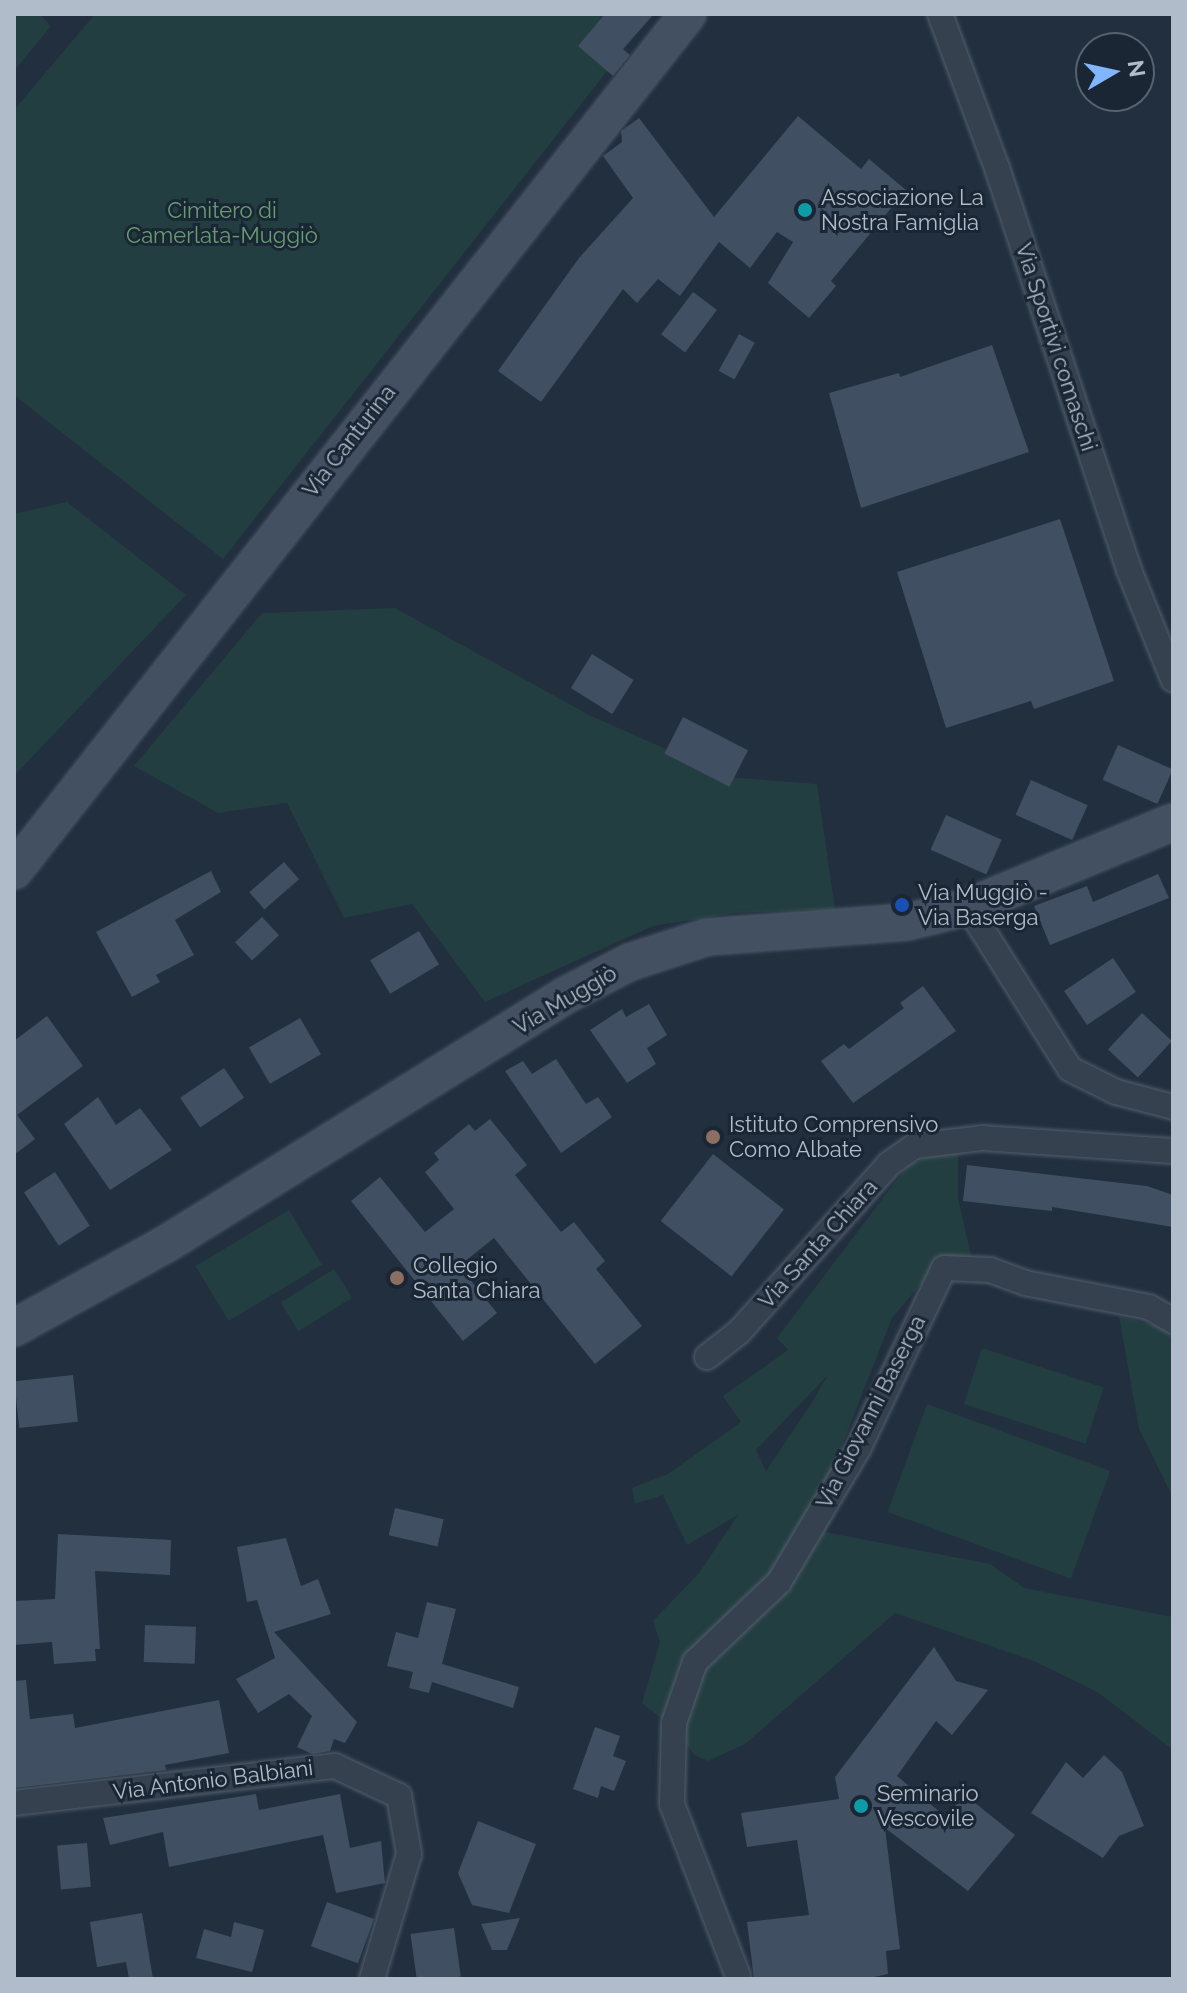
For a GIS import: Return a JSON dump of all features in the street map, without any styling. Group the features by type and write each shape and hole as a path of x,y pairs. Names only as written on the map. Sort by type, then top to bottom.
{"street":[{"name":"Via Canturina","path":"14,871 688,14"},
{"name":"Via Sportivi comaschi","path":"940,14 997,168 1129,570 1173,679"},
{"name":"Via Muggiò","path":"14,1328 166,1244 564,996 630,962 707,937 907,922 968,907 1173,822"},
{"path":"968,907 1070,1069 1116,1092 1173,1107"},
{"name":"Via Santa Chiara","path":"707,1357 739,1332 889,1164 915,1146 982,1138 1173,1151"},
{"name":"Via Giovanni Baserga","path":"738,1976 672,1804 674,1723 695,1662 787,1569 858,1449 944,1268 990,1270 1025,1283 1149,1307 1173,1321"},
{"name":"Via Antonio Balbiani","path":"14,1803 335,1766 404,1800 409,1854 372,1979"}],"green space":[{"path":"14,14 39,14 51,26 14,71"},
{"name":"Cimitero di Camerlata-Muggiò","path":"95,14 652,14 223,559 14,395 14,110"},
{"path":"67,502 186,595 14,776 14,514"},
{"path":"395,608 589,715 729,777 817,784 835,909 734,913 653,926 485,1002 412,904 344,918 287,803 218,813 134,766 262,613"},
{"path":"958,1146 958,1198 972,1260 932,1271 892,1318 835,1463 831,1479 842,1495 825,1532 990,1564 1024,1588 1173,1617 1173,1750 1099,1693 1034,1661 895,1613 745,1744 708,1761 694,1755 680,1734 642,1703 660,1642 653,1621 699,1573 738,1515 687,1545 663,1495 635,1504 632,1488 668,1474 741,1422 723,1396 788,1350 777,1338 908,1165","holes":["827,1376 766,1471 756,1450"]},
{"path":"289,1210 322,1265 229,1321 196,1266"},
{"path":"334,1269 352,1298 299,1331 281,1302"},
{"path":"1119,1316 1173,1330 1173,1498 1139,1429"},
{"path":"982,1348 1104,1388 1086,1444 964,1404"},
{"path":"927,1404 1110,1471 1071,1579 888,1512"}],"building":[{"path":"605,14 654,14 623,49 630,55 613,76 578,46"},
{"path":"798,116 861,169 869,159 906,190 831,281 836,286 809,318 768,283 793,242 777,232 750,268 719,242 680,296 658,279 637,303 623,289 541,402 498,371 579,258 633,198 603,156 622,142 621,131 639,118 714,217"},
{"path":"693,292 717,310 685,352 661,334"},
{"path":"739,334 755,343 734,379 719,371"},
{"path":"992,345 1029,452 861,508 829,393 899,373 900,377"},
{"path":"1060,519 1114,681 1034,709 1031,701 946,728 897,572"},
{"path":"592,654 634,680 612,714 571,688"},
{"path":"683,717 748,750 729,787 664,754"},
{"path":"1118,745 1173,769 1157,804 1103,780"},
{"path":"1031,780 1088,805 1072,840 1016,815"},
{"path":"946,815 1002,840 986,875 931,850"},
{"path":"284,862 299,879 264,910 249,892"},
{"path":"211,871 221,892 175,920 194,955 156,975 160,982 132,997 96,932"},
{"path":"1158,874 1169,898 1050,945 1034,906 1087,886 1093,902"},
{"path":"262,917 279,935 252,961 235,942"},
{"path":"419,931 439,964 390,994 370,960"},
{"path":"1113,958 1136,992 1087,1025 1064,991"},
{"path":"923,986 956,1031 853,1103 821,1061 844,1044 849,1049 904,1008 900,1003"},
{"path":"649,1004 667,1035 647,1048 656,1064 627,1083 590,1030 622,1009 626,1017"},
{"path":"1142,1013 1172,1041 1138,1078 1108,1050"},
{"path":"47,1016 83,1066 17,1115 35,1139 14,1155 14,1041"},
{"path":"300,1018 321,1054 270,1084 249,1048"},
{"path":"556,1059 586,1104 598,1097 612,1117 561,1153 505,1071 523,1061 532,1074"},
{"path":"224,1068 244,1098 200,1127 180,1098"},
{"path":"98,1097 116,1125 140,1108 172,1150 110,1190 64,1124"},
{"path":"490,1119 527,1165 515,1175 561,1232 574,1222 605,1261 596,1269 642,1326 595,1364 494,1238 459,1266 497,1313 463,1341 351,1201 380,1177 425,1232 454,1209 425,1172 439,1160 434,1153 469,1124 475,1131"},
{"path":"713,1154 784,1209 732,1276 661,1221"},
{"path":"967,1165 1147,1186 1173,1195 1173,1227 1052,1207 1052,1211 963,1201"},
{"path":"55,1172 90,1226 59,1246 24,1192"},
{"path":"73,1375 78,1422 19,1428 14,1381"},
{"path":"395,1508 444,1519 437,1547 389,1535"},
{"path":"58,1534 171,1540 170,1575 95,1571 100,1649 95,1649 96,1661 54,1664 52,1642 14,1645 14,1601 55,1599"},
{"path":"286,1538 301,1586 318,1579 331,1614 274,1632 357,1722 345,1743 334,1739 330,1751 312,1754 297,1747 312,1716 289,1694 258,1713 236,1679 275,1658 257,1600 247,1602 237,1547"},
{"path":"427,1602 456,1609 442,1664 519,1687 513,1708 432,1682 429,1693 409,1688 413,1672 387,1666 396,1632 418,1638"},
{"path":"145,1625 196,1627 195,1664 144,1662"},
{"name":"Seminario Vescovile","path":"934,1647 956,1681 988,1690 952,1735 936,1721 897,1776 947,1818 964,1794 1015,1835 968,1891 885,1828 900,1949 886,1951 888,1974 865,1979 754,1979 747,1922 809,1915 797,1840 747,1847 741,1813 839,1799 835,1777"},
{"path":"26,1680 30,1719 73,1714 75,1728 219,1700 229,1753 165,1765 166,1770 14,1788 14,1681"},
{"path":"595,1727 620,1736 613,1756 626,1761 614,1791 601,1786 598,1798 573,1789"},
{"path":"1104,1755 1122,1772 1144,1826 1119,1836 1103,1858 1031,1813 1066,1762 1083,1778"},
{"path":"256,1794 259,1810 340,1794 350,1848 381,1841 385,1883 336,1893 323,1835 169,1867 163,1832 110,1845 103,1818"},
{"path":"478,1821 536,1844 509,1913 472,1905 458,1873"},
{"path":"87,1843 91,1887 61,1889 57,1846"},
{"path":"327,1902 374,1919 358,1963 311,1946"},
{"path":"142,1913 153,1979 129,1979 126,1962 97,1967 90,1922"},
{"path":"520,1918 507,1950 492,1950 481,1924"},
{"path":"234,1922 264,1930 252,1972 196,1958 204,1929 231,1937"},
{"path":"454,1928 461,1977 417,1979 410,1934"}],"place":[{"name":"Associazione La Nostra Famiglia","path":"805,210"},
{"name":"Via Muggiò - Via Baserga","path":"902,905"},
{"name":"Istituto Comprensivo Como Albate","path":"713,1137"},
{"name":"Collegio Santa Chiara","path":"397,1278"},
{"name":"Seminario Vescovile","path":"861,1806"}]}
